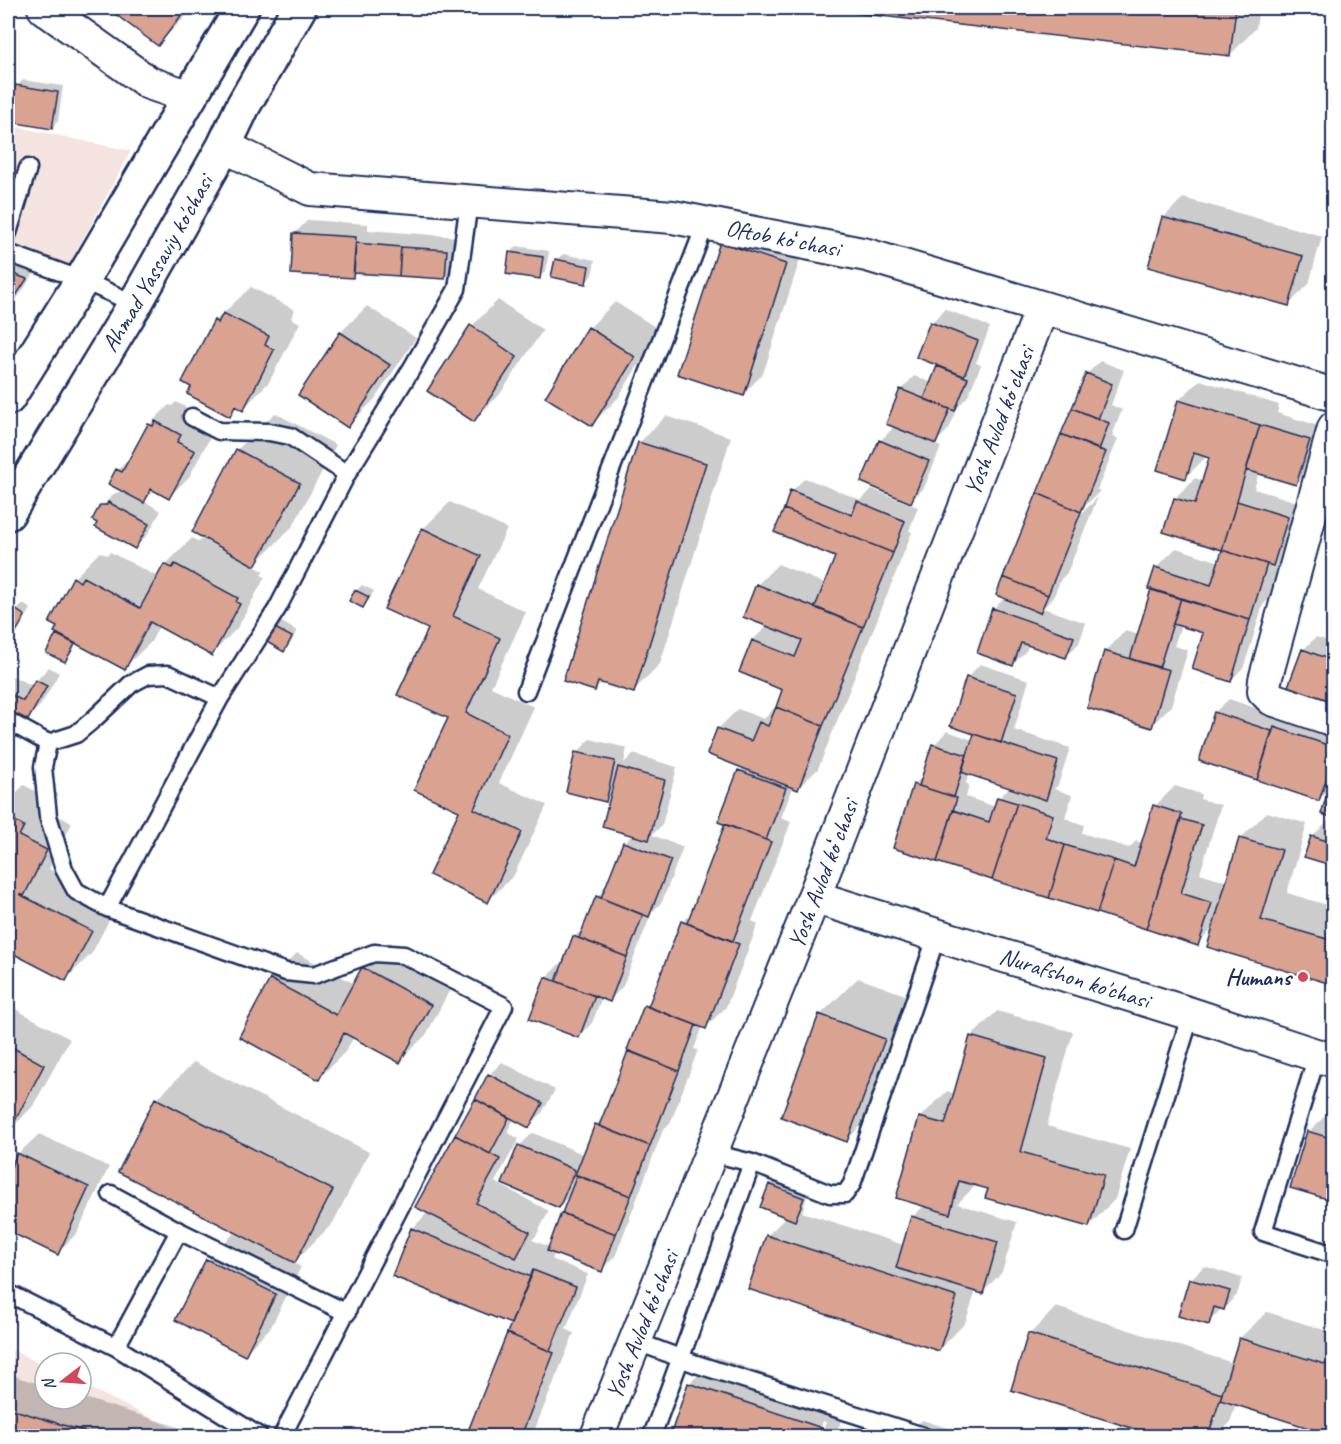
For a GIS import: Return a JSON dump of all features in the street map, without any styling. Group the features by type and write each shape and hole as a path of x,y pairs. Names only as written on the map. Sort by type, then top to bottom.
{"main road":[{"path":"8,399 82,280 242,8"},
{"name":"Ahmad Yassaviy ko'chasi","path":"8,513 135,304 299,8"}],"street":[{"path":"44,8 149,83 190,97"},
{"name":"Oftob koʻchasi","path":"224,146 310,189 673,217 867,255 1334,395"},
{"name":"Yosh Avlod koʻchasi","path":"597,1437 814,897 1042,308"},
{"path":"1334,428 1268,669 1264,692 1272,699 1334,720"},
{"name":"Nurafshon ko'chasi","path":"814,897 1325,1058"}],"lane":[{"path":"8,233 28,168"},
{"path":"107,908 220,698 277,609 346,474 412,368 457,289 469,202"},
{"path":"526,691 706,223"},
{"path":"8,253 82,280 135,304"},
{"path":"192,417 219,431 269,432 290,436 346,474"},
{"path":"8,721 48,743 76,734 131,684 148,675 168,674 220,698"},
{"path":"48,743 43,767 48,816 64,869 76,891 107,908 286,972 314,975 374,954 404,955 504,1006 282,1437"},
{"path":"712,1153 753,1163 830,1194 845,1194 852,1184 937,935"},
{"path":"1124,1230 1191,1014"},
{"path":"1325,1058 1263,1232 1334,1255"},
{"path":"652,1437 753,1163"},
{"path":"111,1194 179,1231 347,1313"},
{"path":"116,1347 179,1231"},
{"path":"8,1293 116,1347 259,1437"},
{"path":"635,1341 872,1429 923,1437"}],"shaded area":[{"path":"8,125 131,151 64,274 8,260"},
{"path":"8,1348 33,1360 33,1411 93,1411 93,1390 176,1430 183,1436 8,1436"}],"building":[{"path":"107,8 187,8 158,46"},
{"path":"811,8 1236,8 1230,56"},
{"path":"15,85 58,92 52,129 10,122"},
{"path":"1162,217 1303,256 1289,306 1148,267"},
{"path":"293,233 356,237 353,278 291,274"},
{"path":"720,242 786,264 744,396 677,374"},
{"path":"356,243 401,247 399,276 354,273"},
{"path":"401,247 447,250 445,279 399,276"},
{"path":"509,252 543,257 540,279 506,274"},
{"path":"555,259 589,266 586,284 551,277"},
{"path":"8,272 27,279 8,308"},
{"path":"223,313 269,336 265,345 274,350 243,411 235,406 230,417 187,394 191,387 182,382 214,320 218,323"},
{"path":"930,322 978,341 964,376 916,357"},
{"path":"470,325 517,357 474,422 427,391"},
{"path":"588,327 635,357 592,426 545,397"},
{"path":"340,332 390,365 348,428 298,395"},
{"path":"937,366 968,378 955,411 924,399"},
{"path":"1086,373 1112,384 1098,419 1072,408"},
{"path":"900,389 950,409 936,444 886,424"},
{"path":"1178,400 1260,425 1222,550 1163,532 1174,498 1195,504 1209,458 1194,453 1186,479 1157,470"},
{"path":"1072,408 1109,423 1099,450 1061,434"},
{"path":"155,421 181,435 177,442 195,451 169,499 151,489 144,503 108,484 116,469 122,472 148,424 153,426"},
{"path":"1260,425 1310,440 1296,485 1246,470"},
{"path":"1061,434 1106,452 1081,512 1037,493"},
{"path":"879,440 929,461 911,503 861,482"},
{"path":"638,442 706,463 634,693 598,682 595,691 563,681"},
{"path":"236,449 300,483 255,566 192,532"},
{"path":"790,490 852,515 857,501 905,521 893,553 784,509"},
{"path":"1037,493 1081,512 1048,595 1003,577"},
{"path":"1237,501 1288,517 1273,566 1222,550"},
{"path":"108,502 149,524 135,549 95,527 97,523 92,520 100,505 107,505"},
{"path":"784,509 893,553 863,627 815,607 835,557 774,532"},
{"path":"422,528 481,556 453,616 500,638 466,713 508,734 474,809 522,832 488,903 429,875 459,811 414,790 448,718 397,695 428,629 384,609"},
{"path":"1222,550 1267,564 1250,620 1148,589 1155,567 1211,585"},
{"path":"164,564 172,568 175,564 238,598 236,602 240,604 212,656 150,622 125,670 54,632 57,627 49,623 73,577 80,582 83,577 140,608"},
{"path":"1003,577 1048,595 1040,613 996,595"},
{"path":"756,584 863,627 823,726 776,707 782,690 739,672 752,640 795,657 802,640 743,617"},
{"path":"1151,589 1181,598 1159,668 1130,659"},
{"path":"355,590 369,597 363,608 349,601"},
{"path":"1181,598 1250,620 1231,682 1192,669 1203,633 1173,624"},
{"path":"992,608 1074,637 1066,658 1021,643 1013,666 977,653"},
{"path":"15,609 25,616 8,646 8,623"},
{"path":"273,627 292,637 284,652 265,641"},
{"path":"56,634 75,644 65,662 46,653"},
{"path":"1302,649 1334,661 1334,692 1329,705 1287,689"},
{"path":"1104,651 1169,670 1152,728 1087,708"},
{"path":"966,677 1017,693 1001,743 950,726"},
{"path":"35,680 47,686 28,720 8,710 8,693 23,701"},
{"path":"776,707 823,726 798,790 707,754 717,728 751,741 759,722 768,726"},
{"path":"1214,712 1272,731 1257,780 1199,761"},
{"path":"1274,727 1334,747 1334,756 1319,801 1257,780"},
{"path":"974,734 1058,761 1046,800 961,772"},
{"path":"932,744 967,755 954,797 919,786"},
{"path":"575,752 615,761 606,802 566,792"},
{"path":"618,767 665,780 649,840 602,827"},
{"path":"738,770 786,788 766,840 718,822"},
{"path":"1334,771 1334,818 1321,814"},
{"path":"913,784 957,798 937,862 893,848"},
{"path":"997,797 1017,803 992,880 937,862 953,810 989,822"},
{"path":"1017,803 1053,815 1046,838 1065,845 1049,898 992,880"},
{"path":"1153,805 1182,814 1146,929 1097,913 1114,860 1134,867"},
{"path":"8,817 24,826 19,836 47,850 24,896 19,894 92,931 66,981 8,951"},
{"path":"1181,819 1202,825 1181,893 1212,903 1198,946 1146,929"},
{"path":"725,824 771,842 733,941 687,923"},
{"path":"1311,836 1334,843 1334,866 1304,857"},
{"path":"1239,838 1282,850 1261,920 1327,939 1334,917 1334,985 1207,947"},
{"path":"623,842 671,860 649,917 601,898"},
{"path":"1065,845 1114,860 1097,913 1049,898"},
{"path":"596,896 643,915 627,957 579,938"},
{"path":"681,921 739,944 706,1029 648,1007"},
{"path":"573,936 627,957 610,1002 556,981"},
{"path":"362,967 431,1005 400,1063 344,1033 319,1080 239,1037 270,979 336,1015"},
{"path":"545,977 595,996 579,1038 529,1019"},
{"path":"644,1005 696,1025 679,1071 627,1050"},
{"path":"819,1014 885,1039 847,1142 781,1117"},
{"path":"970,1036 1047,1058 1021,1152 1104,1175 1089,1227 985,1198 988,1189 959,1181 950,1214 896,1198 919,1117 945,1124"},
{"path":"8,1045 44,1065 8,1134"},
{"path":"628,1051 679,1071 650,1146 599,1126"},
{"path":"488,1074 543,1103 529,1128 475,1099"},
{"path":"155,1098 333,1190 295,1263 118,1172"},
{"path":"475,1099 509,1118 490,1154 455,1135"},
{"path":"595,1124 650,1146 631,1196 575,1175"},
{"path":"1307,1131 1334,1139 1334,1201 1290,1188"},
{"path":"455,1135 500,1159 476,1203 530,1232 516,1258 415,1207"},
{"path":"518,1145 575,1170 559,1208 502,1184"},
{"path":"17,1153 89,1187 58,1255 8,1231 8,1174"},
{"path":"577,1175 631,1196 616,1234 562,1213"},
{"path":"769,1184 804,1198 795,1221 760,1207"},
{"path":"561,1213 616,1234 602,1272 547,1251"},
{"path":"911,1216 998,1242 983,1294 896,1268"},
{"path":"411,1228 531,1277 511,1324 392,1276"},
{"path":"766,1235 957,1297 939,1351 748,1289"},
{"path":"206,1259 276,1294 245,1356 175,1320"},
{"path":"533,1270 576,1287 550,1351 507,1333"},
{"path":"1189,1279 1230,1291 1224,1310 1214,1307 1209,1325 1178,1316"},
{"path":"507,1333 554,1353 521,1436 466,1436"},
{"path":"1028,1333 1222,1394 1208,1436 1157,1436 1011,1390"},
{"path":"1239,1338 1334,1367 1334,1436 1220,1400"},
{"path":"688,1383 822,1428 819,1436 670,1436"},
{"path":"8,1408 99,1436 8,1436"}],"place":[{"name":"Humans","path":"1303,977"}]}
